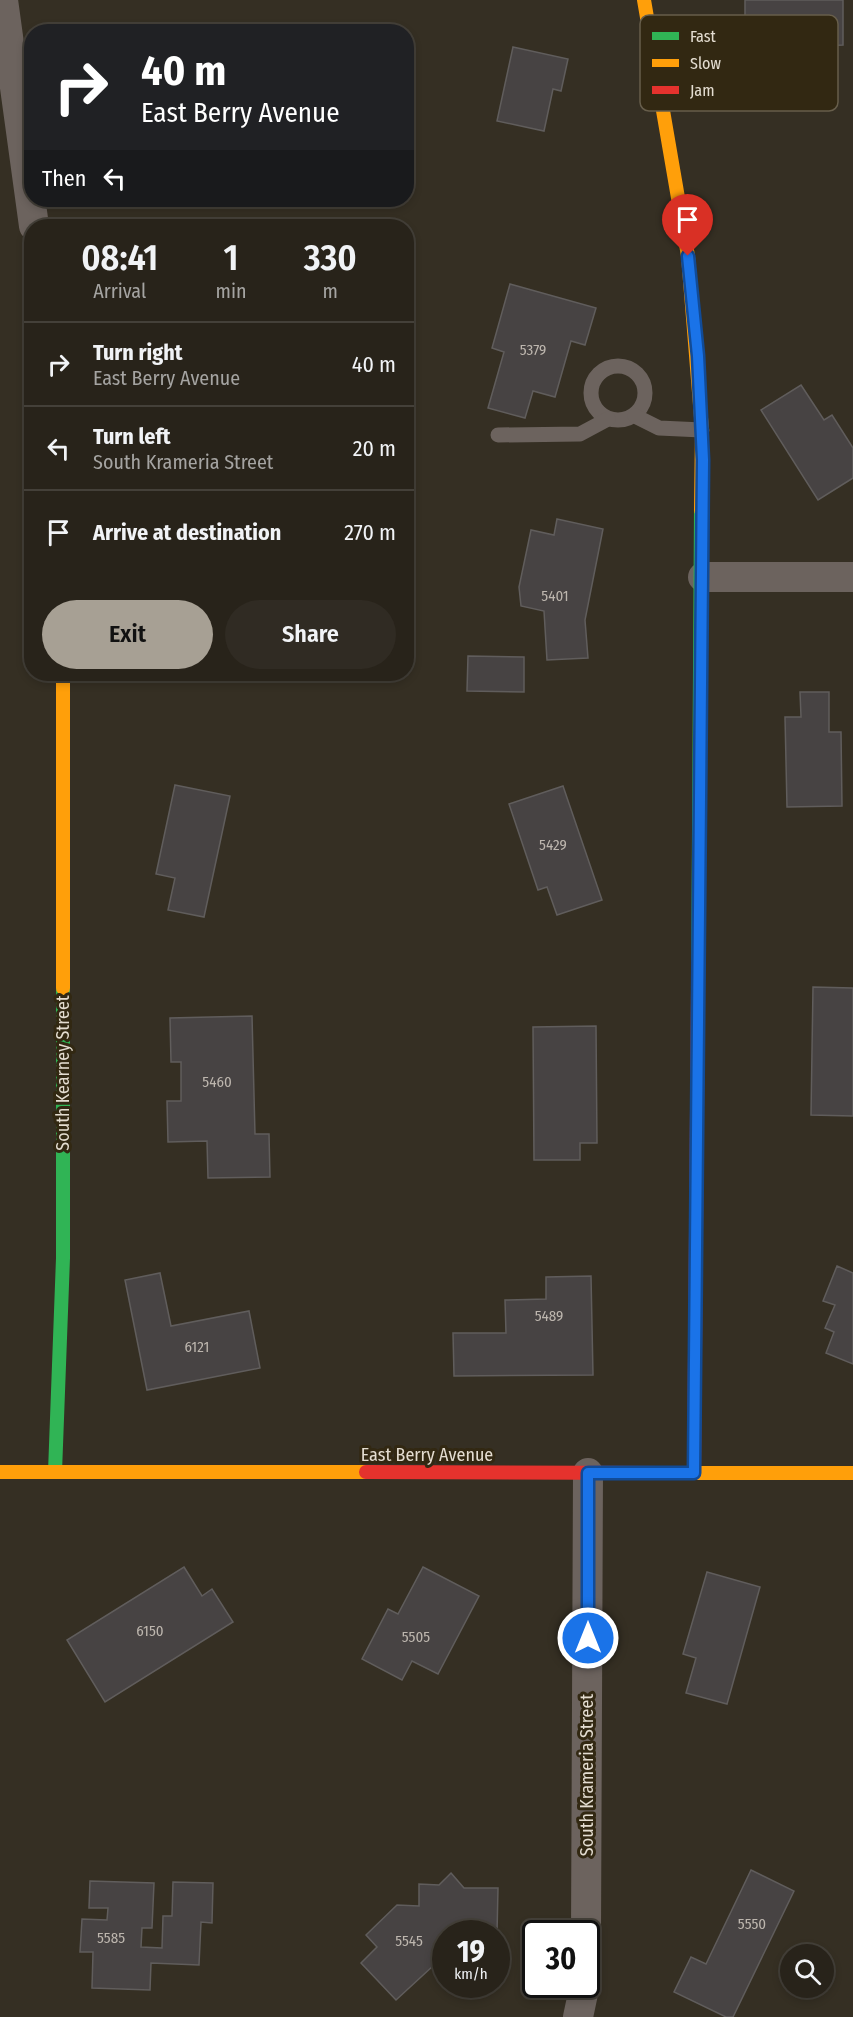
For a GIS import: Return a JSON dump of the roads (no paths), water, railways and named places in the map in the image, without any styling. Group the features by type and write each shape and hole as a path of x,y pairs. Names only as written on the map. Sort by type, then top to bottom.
{"street":[{"path":"3,0 24,153"},
{"path":"645,0 648,15"},
{"path":"664,111 687,246 698,356 702,430 703,577 694,1473"},
{"path":"703,577 853,578"},
{"name":"South Kearney Street","path":"56,1472 63,1258 63,681"},
{"name":"East Berry Avenue","path":"0,1472 853,1473"},
{"name":"South Krameria Street","path":"586,1920 588,1473"},
{"path":"578,2017 582,1998"}],"lane":[{"path":"498,435 580,434 608,419 626,420 634,416 645,401 645,385 634,371 617,366 600,372 591,388 594,406 608,419"},
{"path":"634,416 660,428 702,430"}]}
